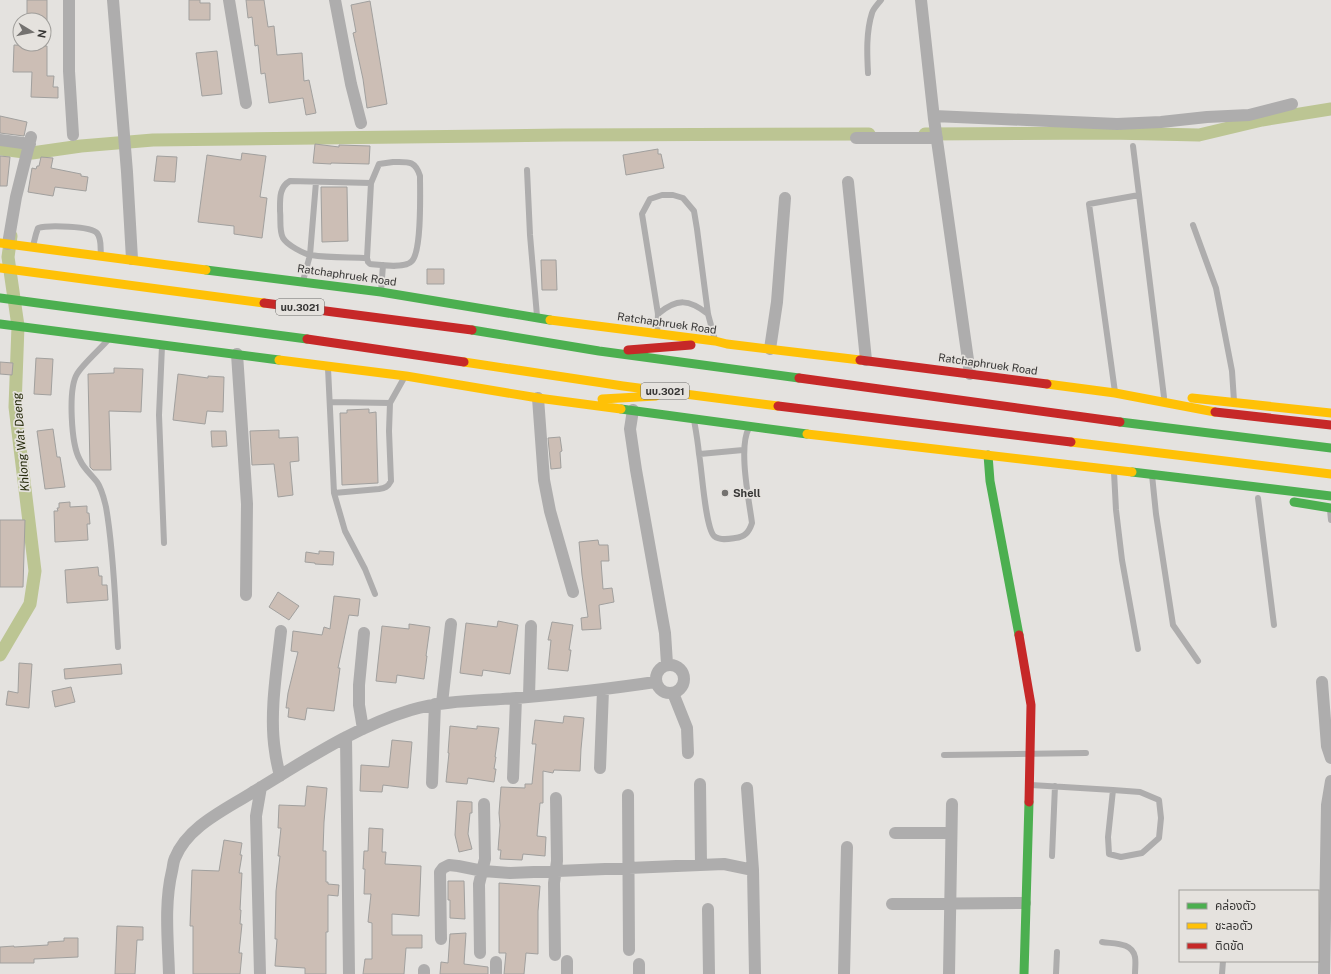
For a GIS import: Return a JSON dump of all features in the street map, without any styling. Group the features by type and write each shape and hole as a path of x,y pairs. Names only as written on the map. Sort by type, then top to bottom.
{"main road":[{"name":"Ratchaphruek Road","path":"4,243 381,292 537,318 715,341 727,344 866,360 1115,393 1202,410 1331,426"},
{"name":"นบ.3021","path":"0,268 464,329 599,351 1113,421 1331,448"},
{"name":"นบ.3021","path":"0,298 291,337 623,386 1331,474"},
{"name":"นบ.3021","path":"0,324 406,376 538,398 818,436 1331,496"},
{"path":"599,351 727,344"},
{"path":"567,401 688,393"},
{"path":"1132,396 1200,398 1331,413"},
{"path":"988,455 990,481 1031,705 1031,755 1025,903 1024,974"},
{"path":"1182,478 1262,498"},
{"path":"1289,502 1330,508"}],"street":[{"path":"69,0 69,70 72,135"},
{"path":"113,0 127,172 132,259"},
{"path":"229,0 246,103"},
{"path":"335,0 351,84 361,124"},
{"path":"921,0 934,117 970,374"},
{"path":"934,117 1117,124 1249,115 1292,104"},
{"path":"856,138 937,138"},
{"path":"0,140 30,143 4,243"},
{"path":"848,182 866,360"},
{"path":"770,349 777,302 785,198"},
{"path":"237,354 247,504 246,595"},
{"path":"538,398 544,480 548,503 557,540 573,592"},
{"path":"633,410 630,429 636,470 666,633 667,664"},
{"path":"432,783 439,704 451,624"},
{"path":"529,696 531,626"},
{"path":"280,776 274,751 273,728 274,697 281,631"},
{"path":"363,729 359,705 359,685 364,633"},
{"path":"667,664 678,666 684,676 682,687 673,693 662,691 655,682 658,671 667,664"},
{"path":"169,974 167,903 169,881 174,858 193,832 210,819 280,776 346,737 377,722 411,710 439,704 603,690 655,682"},
{"path":"1322,682 1327,746 1331,758"},
{"path":"600,768 603,690"},
{"path":"673,693 687,728 688,753"},
{"path":"512,778 516,698"},
{"path":"346,737 349,974"},
{"path":"1324,974 1331,781"},
{"path":"700,784 701,865"},
{"path":"260,974 256,816 261,788"},
{"path":"747,788 753,870 755,974"},
{"path":"628,795 629,950"},
{"path":"555,955 554,883 557,861 556,798"},
{"path":"480,954 479,884 485,859 484,804"},
{"path":"949,974 949,903 952,804"},
{"path":"895,833 951,833"},
{"path":"844,974 847,847"},
{"path":"441,939 440,872 443,868 448,866 458,866 483,872 510,873 724,864 753,870"},
{"path":"892,904 1025,903"},
{"path":"708,909 709,974"},
{"path":"567,961 567,974"}],"lane":[{"path":"868,73 867,50 872,12 881,0"},
{"path":"1133,146 1164,397"},
{"path":"409,162 418,168 420,176 418,247 413,260 403,266 370,264 367,258 371,183 378,166 385,163 409,162"},
{"path":"527,170 530,235 537,318"},
{"path":"367,258 310,255 291,246 283,239 281,233 281,192 284,184 290,181 371,183"},
{"path":"303,282 310,255 316,182"},
{"path":"657,334 658,314 642,214 650,199 662,195 673,195 683,198 694,211 708,314 715,341"},
{"path":"1115,393 1089,204 1139,195"},
{"path":"1193,224 1216,288 1232,371 1234,402"},
{"path":"33,247 38,228 42,226 87,229 95,230 98,234 100,240 100,255"},
{"path":"381,292 383,265"},
{"path":"658,314 666,307 675,303 684,302 697,306 708,314"},
{"path":"111,338 77,373 74,381 72,399 74,446 86,471 97,482 106,507 112,561 118,647"},
{"path":"162,345 159,415 164,543"},
{"path":"328,366 334,493 345,531 365,569 375,594"},
{"path":"334,493 379,489 389,486 391,481 389,431 390,403 406,376"},
{"path":"330,402 390,403"},
{"path":"694,419 710,528 714,535 725,539 738,538 745,535 750,530 752,523 743,450 746,434 750,426"},
{"path":"700,454 743,450"},
{"path":"1114,471 1116,510 1122,560 1138,649"},
{"path":"1152,475 1156,514 1173,625 1198,661"},
{"path":"1262,498 1274,625"},
{"path":"1330,508 1331,520"},
{"path":"944,756 1086,753"},
{"path":"1030,785 1055,786 1113,790 1140,792 1159,800 1161,818 1159,838 1142,853 1121,857 1109,854 1108,837 1113,790"},
{"path":"1052,856 1055,786"},
{"path":"1102,942 1126,946 1132,949 1135,957 1135,974"},
{"path":"1056,974 1057,952"},
{"path":"1222,974 1223,962"}],"building":[{"path":"27,0 47,0 47,12 27,12"},
{"path":"189,0 200,0 200,3 210,3 210,20 189,20"},
{"path":"246,0 264,0 268,27 274,26 277,55 302,53 304,81 309,80 316,113 306,115 303,98 269,103 265,73 261,74 258,45 255,46 252,17 248,18"},
{"path":"370,1 387,104 367,108 363,79 353,33 356,32 351,5"},
{"path":"217,51 222,94 202,96 196,53"},
{"path":"14,52 47,52 47,76 54,76 53,87 58,87 58,98 31,97 32,72 13,72"},
{"path":"0,116 27,122 24,136 0,133"},
{"path":"315,144 339,147 339,145 370,146 369,164 313,163"},
{"path":"658,149 658,154 661,154 664,168 626,175 623,155"},
{"path":"242,153 266,156 260,197 267,198 262,238 234,234 234,226 198,222 207,155 241,160"},
{"path":"0,156 10,157 7,186 0,186"},
{"path":"157,156 177,157 175,182 154,181"},
{"path":"41,157 53,158 51,168 81,174 81,176 88,177 86,191 55,187 53,196 28,192 32,168 36,169 37,166 39,166"},
{"path":"321,187 347,187 348,241 322,242"},
{"path":"541,260 556,260 557,290 542,290"},
{"path":"427,269 444,269 444,284 427,284"},
{"path":"36,358 53,359 51,395 34,394"},
{"path":"0,362 13,363 12,375 0,374"},
{"path":"114,368 143,369 141,412 109,411 111,470 93,470 90,467 88,374 114,373"},
{"path":"178,374 208,378 208,376 224,377 223,412 207,411 205,424 173,420"},
{"path":"369,409 369,413 376,412 378,483 342,485 340,413 347,413 347,410"},
{"path":"53,429 57,457 60,457 65,487 45,489 37,431"},
{"path":"279,430 279,438 298,437 299,461 290,462 293,495 278,497 274,464 252,465 250,431"},
{"path":"211,431 226,431 227,446 212,447"},
{"path":"560,437 562,451 560,452 561,468 551,469 548,438"},
{"path":"70,502 70,507 87,506 90,524 87,524 88,540 55,542 54,511 58,511 57,508 59,508 59,503"},
{"path":"0,520 25,520 23,587 0,587"},
{"path":"598,540 599,545 608,545 609,561 601,561 603,589 612,588 614,602 599,605 601,629 582,630 581,618 588,617 579,542"},
{"path":"319,551 334,552 333,565 305,562 306,552 319,554"},
{"path":"98,567 99,576 102,576 102,585 107,585 108,600 67,603 65,570"},
{"path":"278,592 299,606 289,620 269,607"},
{"path":"334,596 360,599 358,616 349,615 338,668 340,668 334,711 307,708 305,720 288,717 289,708 286,708 288,693 298,652 291,651 293,631 322,635 324,627 330,629"},
{"path":"498,621 518,625 510,674 483,670 482,676 460,673 466,623 497,627"},
{"path":"552,622 573,625 569,650 571,650 568,671 548,669 551,640 548,640"},
{"path":"409,624 430,627 424,679 397,675 396,683 376,681 382,626 409,629"},
{"path":"19,663 32,664 29,708 6,705 8,691 18,693"},
{"path":"121,664 122,674 65,679 64,669"},
{"path":"71,687 75,702 55,707 52,691"},
{"path":"564,716 584,718 580,771 554,770 553,773 543,771 543,803 540,803 537,836 546,837 545,856 523,854 522,860 500,859 501,850 498,850 501,787 525,788 525,784 532,784 536,744 532,744 535,720 563,723"},
{"path":"450,726 477,729 477,726 499,728 495,757 494,769 496,769 494,782 468,778 467,784 446,782"},
{"path":"392,740 412,742 408,788 383,785 382,792 360,791 361,765 389,767"},
{"path":"307,786 327,788 323,851 326,851 326,882 328,882 328,884 339,885 338,896 328,895 326,974 305,974 305,968 275,966 277,939 275,939 276,891 280,856 278,856 281,828 278,828 279,805 305,806"},
{"path":"457,801 472,802 472,813 470,813 468,834 472,849 459,852 455,835"},
{"path":"369,828 383,829 382,852 386,852 385,864 421,866 419,916 392,914 392,935 422,935 422,948 406,948 404,974 363,974 365,959 372,959 372,923 368,922 371,894 364,894 365,869 363,869 364,851 368,851"},
{"path":"224,840 242,843 239,873 242,873 240,924 242,924 239,953 242,953 240,974 193,974 193,926 190,926 192,870 219,871"},
{"path":"448,881 464,881 465,919 450,918"},
{"path":"499,883 540,886 538,911 538,954 526,953 524,974 504,974 506,953 499,953"},
{"path":"117,926 143,927 143,940 137,940 135,974 115,974"},
{"path":"466,933 464,964 488,967 488,974 440,974 441,962 448,963 450,934"},
{"path":"64,938 78,938 78,957 34,959 34,963 0,963 0,947 48,945 48,942 64,941"}],"waterway":[{"path":"925,134 1110,133 1199,135 1262,120 1331,109"},
{"path":"0,149 32,153 81,146 153,140 563,135 869,134"},
{"name":"Khlong Wat Daeng","path":"0,655 30,604 35,571 15,407 18,326 8,257 11,236"}],"traffic: fast":[{"path":"206,270 381,292 550,320"},
{"path":"0,298 307,339"},
{"path":"0,324 279,360"},
{"path":"472,330 599,351 799,378"},
{"path":"621,409 807,434"},
{"path":"1120,422 1331,448"},
{"path":"988,455 990,481 1019,635"},
{"path":"1132,472 1331,496"},
{"path":"1294,502 1331,508"},
{"path":"1024,974 1029,802"}],"traffic: slow":[{"path":"0,243 206,270"},
{"path":"0,268 264,303"},
{"path":"550,320 860,360"},
{"path":"279,360 406,376 538,398 621,409"},
{"path":"464,362 623,386 778,406"},
{"path":"1047,384 1115,393 1215,412"},
{"path":"602,399 656,396"},
{"path":"1192,398 1331,413"},
{"path":"807,434 1132,472"},
{"path":"1071,442 1331,474"}],"traffic: jam":[{"path":"264,303 472,330"},
{"path":"307,339 464,362"},
{"path":"628,350 691,345"},
{"path":"860,360 1047,384"},
{"path":"799,378 1120,422"},
{"path":"778,406 1071,442"},
{"path":"1215,412 1331,425"},
{"path":"1019,635 1031,705 1029,802"}],"place":[{"name":"Shell","path":"725,493"}]}
